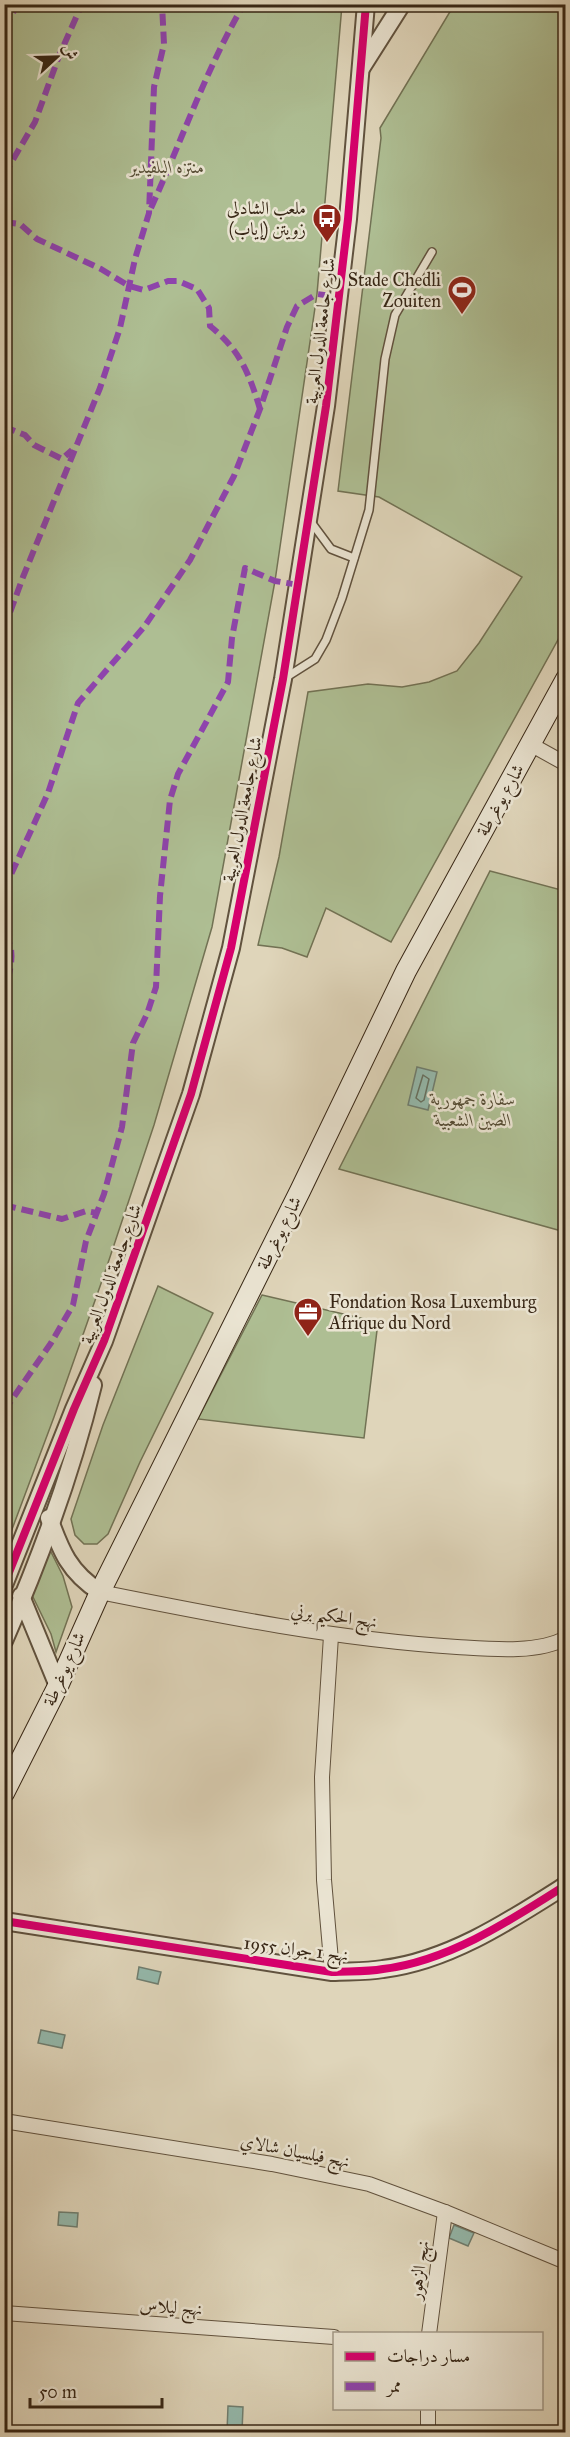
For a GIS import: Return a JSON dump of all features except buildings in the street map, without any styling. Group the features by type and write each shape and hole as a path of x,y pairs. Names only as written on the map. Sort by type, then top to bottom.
{"main road":[{"name":"شارع يوغرطة","path":"4,1793 58,1686 100,1592 295,1201 406,971 566,680"}],"street":[{"name":"شارع جامعة الدول العربية","path":"4,1585 41,1497 74,1409 104,1341 191,1094 231,948 283,680 309,519 342,275 366,4"},
{"path":"360,70 402,4"},
{"path":"530,744 566,764"},
{"name":"شارع جامعة الدول العربية","path":"4,1641 22,1600 85,1420 104,1341"},
{"path":"41,1497 71,1568 100,1592"},
{"path":"13,1566 22,1600 58,1686"},
{"name":"نهج الحكيم برني","path":"100,1592 220,1617 331,1636 409,1644 525,1649 566,1638"},
{"path":"331,1636 322,1777 324,1880 332,1972"},
{"name":"نهج 1 جوان 1955","path":"4,1921 332,1972 384,1969 435,1957 512,1919 566,1885"},
{"name":"نهج فيلسيان شالاي","path":"4,2121 272,2164 369,2184 445,2212 566,2262"},
{"name":"نهج الزهور","path":"429,2332 445,2212"},
{"name":"نهج ليلاس","path":"4,2313 333,2337"},
{"path":"428,2410 428,2433"}],"lane":[{"path":"283,680 315,659 326,640 342,598 369,510 385,359 395,315 432,252"},
{"path":"309,519 331,549 354,558"}],"green space":[{"name":"منتزه البلفيدير","path":"5,4 342,5 317,294 275,581 212,927 154,1125 104,1275 5,1548"},
{"name":"Stade Chedli Zouiten","path":"454,5 565,5 565,627 391,942 326,908 307,957 282,948 258,945 279,857 308,692 368,684 402,687 429,682 457,671 479,643 522,577 379,497 338,491 381,138 380,128"},
{"name":"سفارة جمهورية الصين الشعبية","path":"490,871 565,891 565,1232 339,1169"},
{"path":"158,1286 213,1313 140,1462 108,1534 97,1544 84,1544 75,1535 71,1519 103,1425"},
{"path":"262,1295 378,1322 364,1438 198,1419"},
{"path":"50,1550 63,1576 72,1607 56,1652 51,1634 32,1595"}],"water":[{"path":"417,1067 437,1072 428,1110 408,1105"},
{"path":"139,1967 161,1972 158,1984 137,1979"},
{"path":"41,2030 65,2035 62,2048 38,2043"},
{"path":"59,2212 78,2213 77,2227 58,2225"},
{"path":"454,2225 474,2233 468,2246 449,2238"},
{"path":"228,2406 243,2407 242,2432 227,2432"}],"marked path":[{"path":"4,28 18,4"},
{"path":"4,175 35,122 59,56 82,4"},
{"path":"4,629 100,388 120,328 135,259 149,213 154,87 164,44 162,4"},
{"path":"151,208 206,79 244,4"},
{"path":"4,222 20,224 37,239 101,269 129,286 144,290 168,281 178,281 197,289 209,308 210,326 236,353 252,384 260,409"},
{"path":"4,890 48,793 78,703 144,627 190,560 234,476 260,409 287,327 297,306 317,294 340,297"},
{"path":"4,432 10,429 25,435 34,445 62,459 72,450"},
{"path":"4,1411 51,1343 73,1305 86,1241 104,1194 122,1127 133,1043 147,1014 156,987 160,896 170,800 178,774 228,682 232,638 245,568 275,581 299,585"},
{"path":"4,934 11,947 10,970 4,992"},
{"path":"4,1205 62,1219 86,1211 97,1213"}],"cycle path":[{"path":"4,1585 74,1409 104,1341 191,1094 231,948 283,679 326,406 348,219 366,4"},
{"path":"4,1921 332,1972 364,1971 408,1965 455,1948 501,1925 566,1885"}],"place":[{"name":"ملعب الشادلي زويتن (إياب)","path":"327,244"},
{"name":"Stade Chedli Zouiten","path":"462,316"},
{"name":"Fondation Rosa Luxemburg Afrique du Nord","path":"308,1338"}]}
